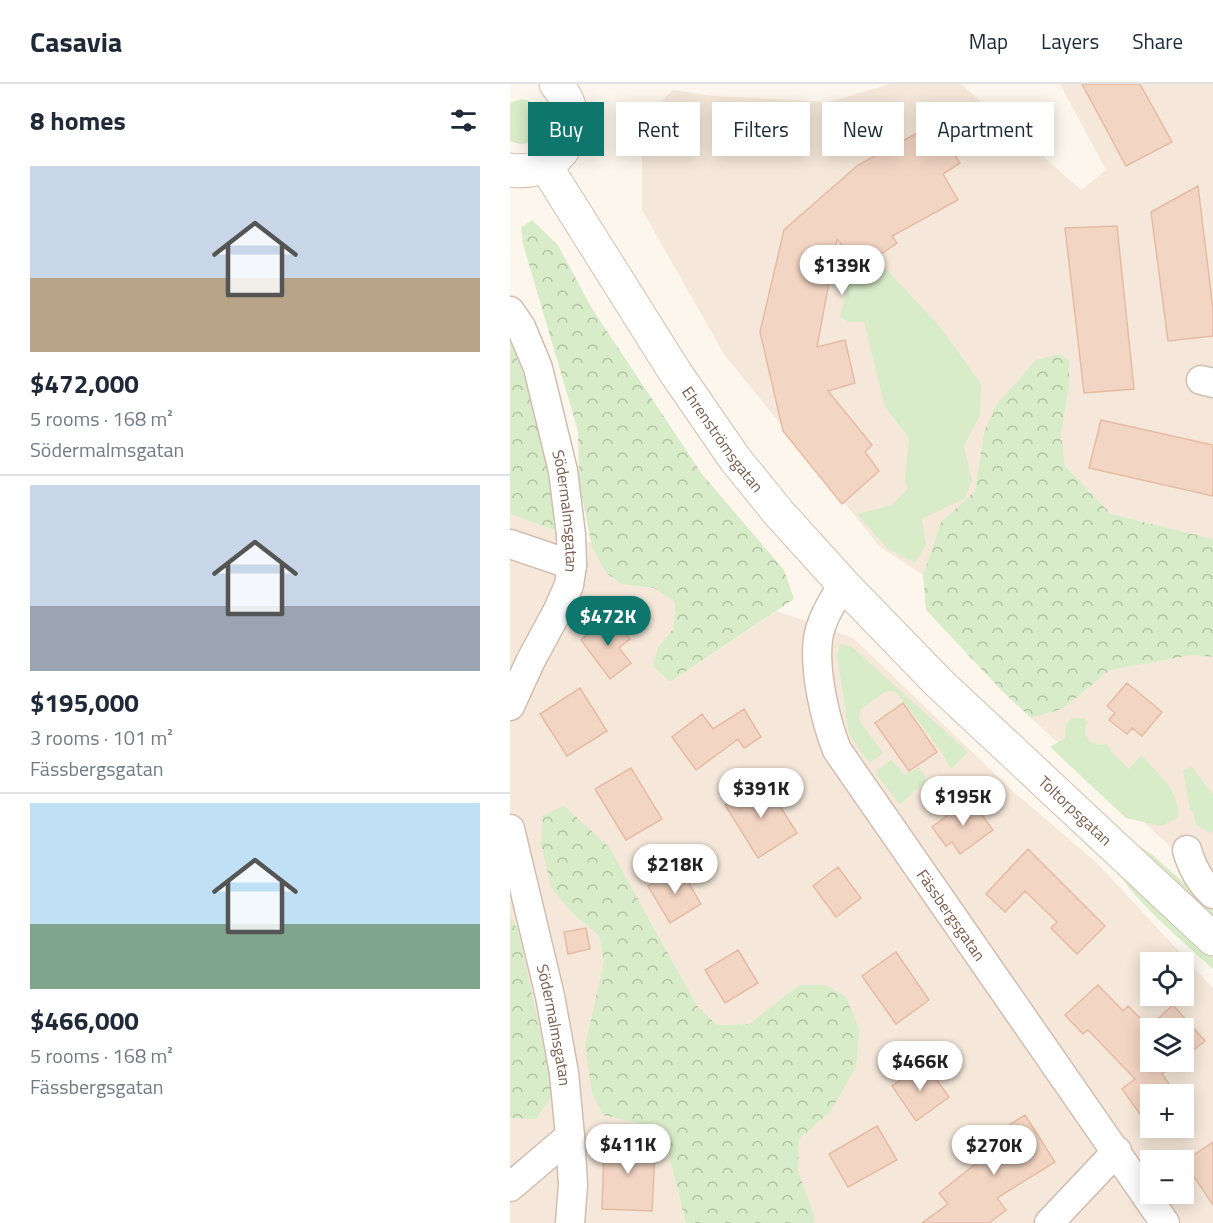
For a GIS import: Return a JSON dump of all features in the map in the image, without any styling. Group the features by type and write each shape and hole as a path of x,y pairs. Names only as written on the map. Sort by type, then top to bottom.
{"street":[{"path":"510,170 528,171 545,165 561,152 570,133 571,112 566,87"},
{"name":"Ehrenströmsgatan","path":"545,165 675,372 735,459 778,512 843,584 939,683"},
{"name":"Södermalmsgatan","path":"510,311 520,327 541,379 563,471 571,535 572,565 569,585 510,706"},
{"path":"510,544 572,565"},
{"name":"Fässbergsgatan","path":"843,584 830,607 818,638 817,658 830,733 837,750 1165,1223"},
{"name":"Toltorpsgatan","path":"939,683 1213,939"},
{"name":"Södermalmsgatan","path":"510,829 550,996 564,1073 573,1185 570,1223"},
{"path":"1187,850 1192,867 1206,888 1213,894"},
{"path":"510,1186 570,1136"},
{"path":"1048,1223 1117,1151"}],"shaded area":[{"path":"890,84 961,84 981,102 916,102 916,156 1043,156 1081,190 1106,170 1060,84 1213,84 1213,539 1111,514 1065,466 1061,434 1069,388 1069,360 1060,354 984,432 975,491 941,522 923,575 880,547 724,354 642,210 642,156 700,156 700,102 660,102 673,90 714,96 829,102"},
{"path":"510,514 592,543 606,574 621,584 654,588 675,602 674,628 658,647 670,682 777,611 853,638 1014,792 1098,864 1180,952 1140,952 1140,1006 1194,1006 1194,968 1213,988 1213,1223 814,1223 814,1215 798,1170 799,1139 830,1112 799,985 749,1024 717,1025 698,1007 644,909 572,913 599,936 604,961 585,1046 603,1115 637,1123 666,1144 686,1223 510,1223"},
{"path":"1193,655 1213,657 1213,886 1031,718 1062,709 1110,670"}],"green space":[{"path":"522,99 531,102 528,102 528,143 510,141 510,103"},
{"path":"532,220 558,245 591,307 702,474 784,570 794,599 670,682 653,666 658,647 674,628 675,602 654,588 621,584 606,573 592,547 579,482 578,431 523,244 521,228"},
{"path":"885,268 941,328 981,384 980,415 964,446 972,480 965,498 922,519 926,545 915,563 888,549 857,514 892,505 908,489 905,482 909,438 885,407 864,322 849,322 840,317 850,275 867,280"},
{"path":"510,340 532,396 547,456 555,530 510,514"},
{"path":"1060,354 1069,360 1069,388 1061,434 1065,466 1111,514 1213,539 1213,657 1193,655 1110,670 1062,709 1031,718 1002,691 926,610 923,575 941,522 975,491 984,432 996,405 1036,360"},
{"path":"840,644 851,646 968,752 951,769 941,751 896,692 886,691 860,710 859,720 883,753 869,763 849,734 837,655"},
{"path":"1072,718 1084,718 1088,722 1085,731 1088,739 1096,744 1105,744 1112,749 1110,751 1129,769 1141,755 1172,790 1178,808 1178,818 1161,826 1126,818 1050,747 1065,738 1066,724"},
{"path":"891,760 905,775 919,767 926,778 924,783 900,805 875,772"},
{"path":"1192,767 1213,795 1213,830 1210,833 1196,825 1193,811 1190,810 1183,770"},
{"path":"564,806 609,847 698,1007 717,1025 749,1024 799,985 826,985 846,997 859,1029 856,1067 830,1112 799,1139 798,1170 814,1215 814,1223 686,1223 666,1144 637,1123 603,1115 592,1093 585,1046 604,961 599,936 572,913 551,887 541,844 543,815"},
{"path":"1133,842 1154,856 1213,909 1213,917"},
{"path":"1120,872 1213,955 1213,969 1146,906 1133,892"},
{"path":"510,916 518,930 554,1093 536,1119 510,1118"}],"building":[{"path":"1082,84 1140,84 1172,142 1126,166"},
{"path":"916,134 916,156 955,156 960,163 943,174 958,200 892,236 897,243 861,268 837,239 817,347 845,340 855,383 828,391 872,445 865,452 879,471 842,504 783,431 760,332 784,230 858,165 875,156 904,156 904,140"},
{"path":"1198,186 1213,309 1213,336 1168,341 1151,212"},
{"path":"1117,226 1134,389 1084,393 1065,228"},
{"path":"1101,420 1213,445 1213,496 1089,468"},
{"path":"613,616 630,639 619,648 631,663 610,679 581,640"},
{"path":"1127,683 1162,712 1142,736 1132,728 1127,734 1109,720 1115,713 1107,706"},
{"path":"580,688 607,731 567,756 540,714"},
{"path":"903,703 937,752 909,771 875,723"},
{"path":"744,709 761,737 744,748 738,739 696,770 672,737 702,714 713,729"},
{"path":"631,768 662,819 626,840 595,789"},
{"path":"764,781 797,833 758,858 725,805"},
{"path":"970,799 993,830 960,854 952,842 946,846 932,827"},
{"path":"1028,849 1105,926 1077,954 1051,928 1057,922 1025,891 1005,912 986,894"},
{"path":"838,867 861,898 836,917 813,886"},
{"path":"680,868 701,904 670,923 648,886"},
{"path":"586,928 590,949 568,954 564,932"},
{"path":"738,950 758,983 725,1003 705,970"},
{"path":"896,952 929,1000 896,1024 862,976"},
{"path":"1098,985 1123,1011 1128,1006 1140,1018 1140,1072 1164,1072 1162,1074 1169,1084 1140,1084 1140,1114 1122,1089 1135,1079 1088,1030 1083,1034 1065,1015"},
{"path":"1172,1006 1185,1018 1159,1018"},
{"path":"1194,1029 1205,1041 1194,1049"},
{"path":"925,1063 949,1097 916,1121 892,1086"},
{"path":"1025,1115 1055,1162 997,1198 1006,1210 989,1223 922,1223 948,1204 939,1193 998,1146 992,1136"},
{"path":"877,1126 897,1160 848,1187 829,1154"},
{"path":"609,1134 639,1134 639,1150 655,1151 652,1211 602,1209 604,1148 608,1149"},
{"path":"1213,1142 1213,1205 1194,1177 1194,1155"}]}
